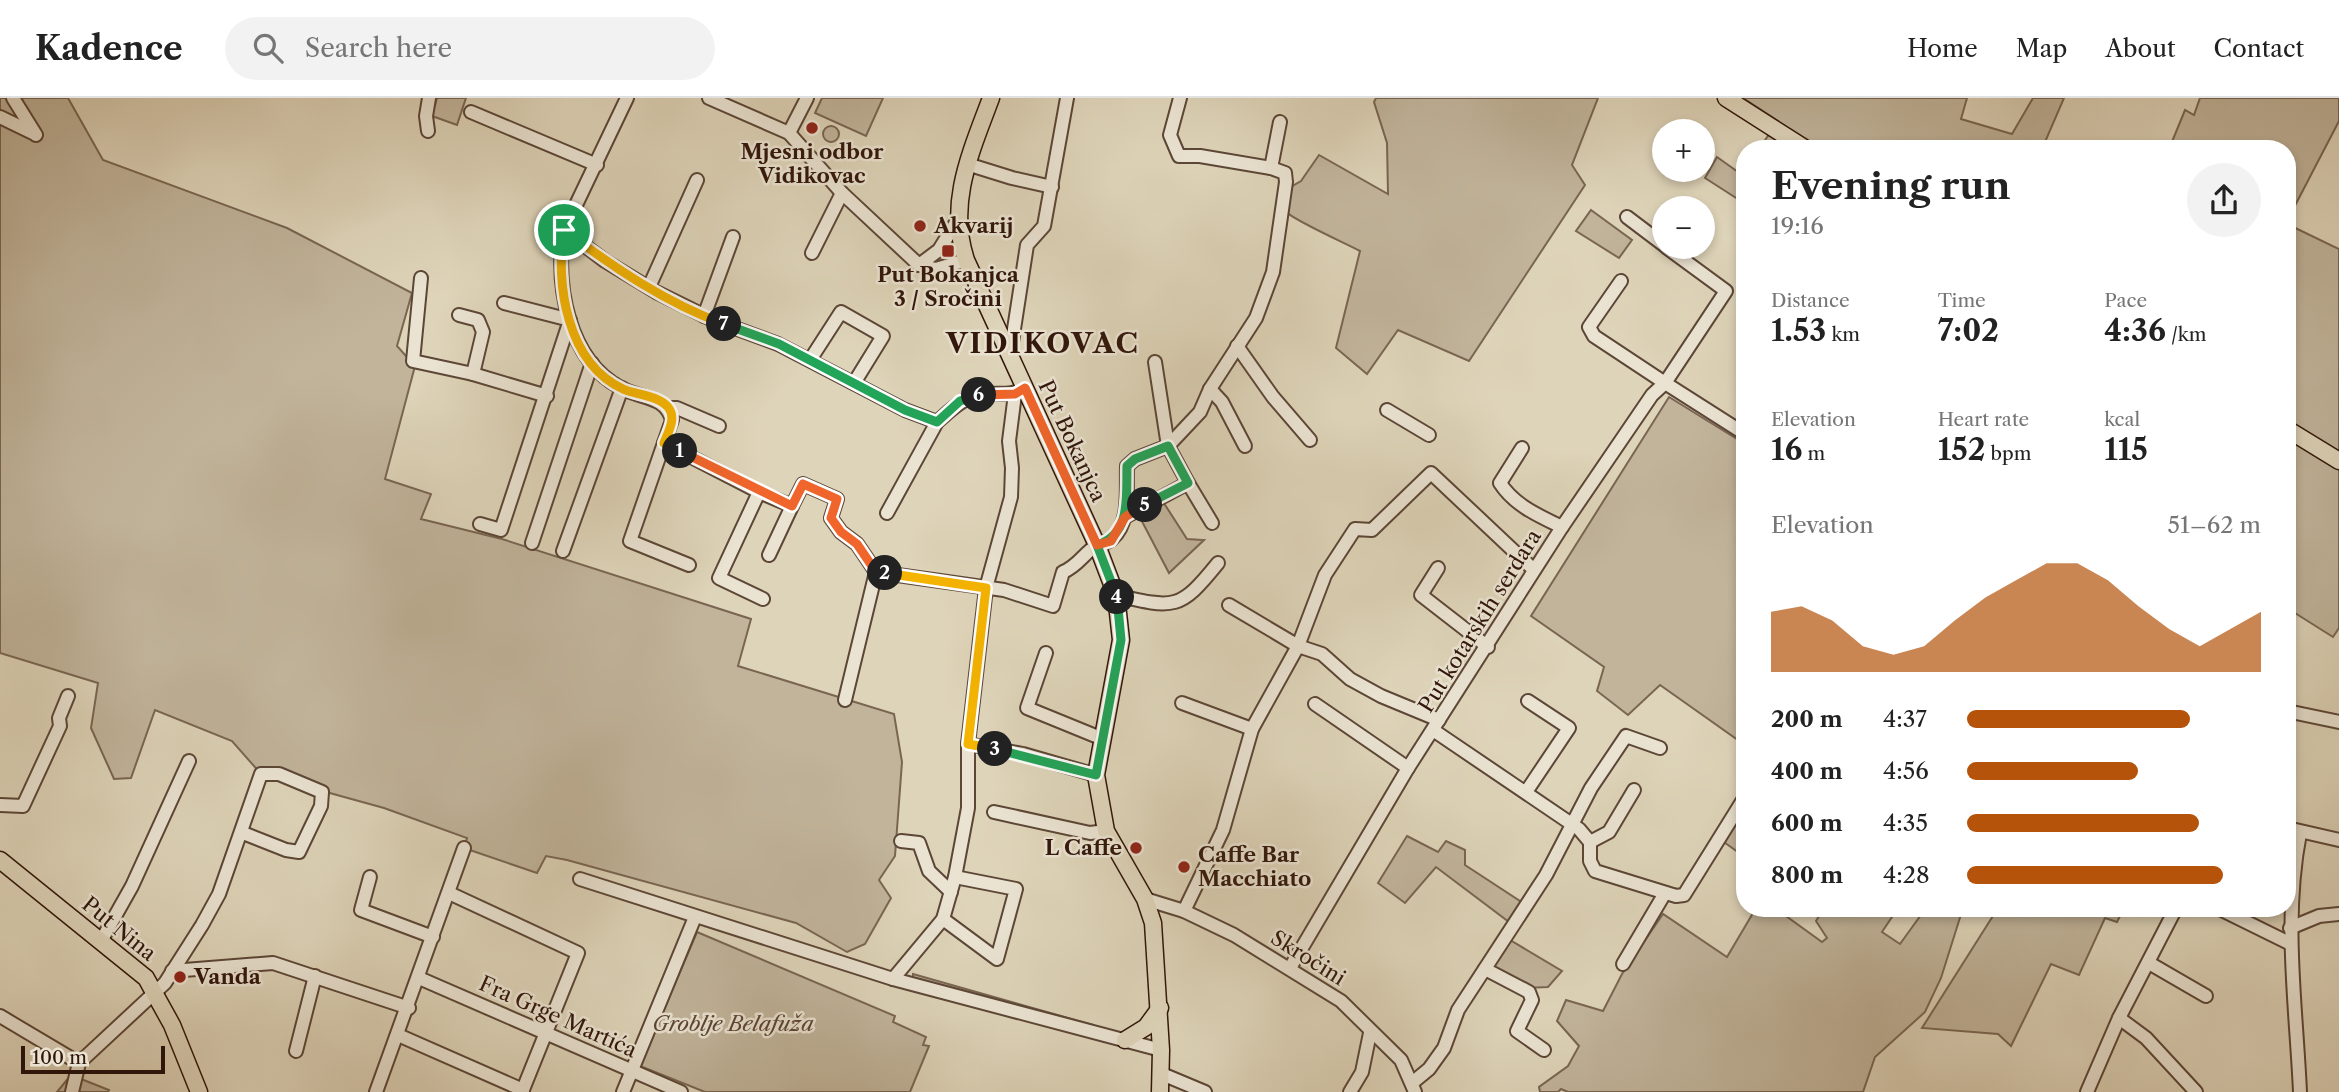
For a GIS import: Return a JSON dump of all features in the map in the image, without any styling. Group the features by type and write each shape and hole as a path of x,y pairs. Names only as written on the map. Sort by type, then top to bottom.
{"main road":[{"name":"Put Bokanjca","path":"991,98 967,163 959,193 957,221 966,260 1010,355 1020,391 1097,545 1116,595 1121,640 1096,775 1106,831 1145,899 1153,923 1160,1008 1160,1092"},
{"path":"1726,98 1792,140"},
{"path":"2296,435 2339,461"},
{"name":"Put Nina","path":"0,860 146,978 172,1025 199,1092"},
{"path":"1125,1040 1146,1027 1160,1008"}],"street":[{"path":"0,117 15,122 36,135 13,98"},
{"path":"428,131 426,116 429,98"},
{"path":"627,98 564,230 560,279 570,320 583,352 600,373 622,388 719,426"},
{"path":"709,98 759,117 789,134 842,193 919,265 936,268 966,260"},
{"path":"789,134 807,98"},
{"path":"1010,355 1027,245 1044,226 1067,98"},
{"path":"769,555 803,484 837,499 831,518 841,532 857,544 876,572 1004,590 1053,606 1063,572 1074,567 1097,545 1111,541 1125,517 1127,466 1135,459 1168,446 1200,412 1210,389 1256,317 1273,272 1285,173 1271,168 1200,156 1179,156 1170,135 1180,98"},
{"path":"471,112 597,164"},
{"path":"1271,168 1280,122"},
{"path":"967,163 1012,178 1052,187"},
{"path":"649,287 697,180"},
{"path":"812,253 842,193"},
{"path":"1626,217 1652,236"},
{"path":"919,265 939,250 957,221"},
{"path":"564,230 605,261 704,316 779,344 937,422"},
{"path":"704,316 733,237"},
{"name":"Put kotarskih serdara","path":"1290,968 1408,768 1488,647 1534,570 1651,395 1665,383 1726,291 1683,259"},
{"path":"421,278 413,361 473,374 547,396"},
{"path":"1621,281 1589,327 1594,336 1736,429"},
{"path":"504,303 570,320"},
{"path":"810,360 841,312 883,336 854,383"},
{"path":"460,315 478,320 483,332 473,374"},
{"path":"480,524 501,530 570,320"},
{"path":"1237,346 1273,397 1310,440"},
{"path":"1155,362 1168,446 1212,523"},
{"path":"532,543 592,363"},
{"path":"563,551 622,388"},
{"path":"1210,389 1222,402 1245,446"},
{"path":"887,513 937,422 960,401 983,394 1020,391 1009,441 1011,497 986,588 968,744 968,808 955,877 943,919 893,979"},
{"path":"669,408 672,420 630,541 689,565"},
{"path":"1387,410 1429,435"},
{"path":"664,443 792,506"},
{"path":"1522,448 1500,483 1506,492 1533,513 1562,527"},
{"path":"1184,911 1223,830 1252,729 1298,646 1331,566 1355,528 1373,530 1431,473 1534,570"},
{"path":"1125,517 1188,483"},
{"path":"759,492 719,578 763,599"},
{"path":"1116,595 1163,604 1186,600 1217,563"},
{"path":"1438,568 1420,596 1488,647"},
{"path":"845,700 876,572"},
{"path":"1229,606 1298,646 1322,654 1350,679 1436,725 1590,842 1590,861 1595,871 1665,893 1684,895 1736,811"},
{"path":"1046,653 1027,708 1103,739"},
{"path":"0,805 23,806 60,726 59,718 68,696"},
{"path":"1526,792 1569,728 1528,701"},
{"path":"1182,703 1252,729"},
{"path":"1315,704 1408,768"},
{"path":"2296,713 2339,722"},
{"path":"1414,1088 1444,1048 1458,1010 1546,875 1610,756 1626,736 1660,748"},
{"path":"968,744 1023,754 1096,775"},
{"path":"101,941 132,886 189,761"},
{"path":"72,1092 79,1063 155,993 172,971 219,894 243,833 261,774 279,774 322,792 321,806 299,852 286,850 243,833"},
{"path":"1590,842 1609,832 1634,790"},
{"path":"995,812 1090,833 1106,831"},
{"path":"2296,831 2339,840"},
{"path":"901,841 919,843 929,871 951,892"},
{"path":"376,1092 409,1008 464,848"},
{"path":"370,877 360,910 433,937"},
{"path":"943,919 997,959 1016,889 955,877"},
{"path":"580,879 893,979 1161,1051"},
{"path":"398,1035 523,1091 578,953 449,893"},
{"path":"1622,964 1665,893"},
{"name":"Skročini","path":"1145,899 1184,911 1234,935 1341,1001 1370,1033 1401,1060 1414,1088"},
{"path":"2290,928 2319,916 2339,914"},
{"path":"623,1092 695,917"},
{"path":"2087,1092 2119,1018 2172,917"},
{"path":"2236,917 2289,943"},
{"path":"2290,917 2289,943 2300,1092"},
{"path":"172,971 273,963 409,1008"},
{"path":"2149,963 2206,996"},
{"path":"1485,969 1529,992 1532,1000 1517,1031 1544,1050"},
{"path":"296,1051 315,976"},
{"name":"Fra Grge Martića","path":"419,978 681,1092"},
{"path":"0,1016 79,1063"},
{"path":"2119,1018 2146,1038 2196,1092"},
{"path":"1350,1092 1362,1072 1370,1033"},
{"path":"1162,1074 1205,1092"}],"green space":[{"path":"0,98 68,98 103,160 287,228 412,293 397,346 415,366 385,479 431,494 421,519 502,539 751,619 738,666 894,714 902,762 895,856 879,880 891,898 865,944 847,952 796,923 567,860 546,856 537,873 464,848 467,838 384,808 261,774 232,741 155,710 131,778 114,779 91,728 98,683 0,653"},
{"path":"437,98 466,98 457,125 432,116"},
{"path":"822,98 883,98 866,136 815,113"},
{"path":"1376,98 1598,98 1572,165 1585,185 1469,361 1398,330 1367,374 1336,348 1360,251 1308,226 1285,211 1289,188 1301,181 1319,155 1388,194 1387,143 1374,102"},
{"path":"1743,98 1967,98 1961,119 2012,134 2033,98 2064,98 2046,140 1765,140 1778,121"},
{"path":"2200,98 2339,98 2339,121 2296,204 2296,140 2173,140 2185,110 2194,115"},
{"path":"831,126 837,128 837,140 831,142 825,140 823,134 825,128"},
{"path":"1717,157 1736,171 1736,198 1711,182 1715,182"},
{"path":"1591,210 1632,240 1619,258 1576,231"},
{"path":"2296,228 2339,249 2339,628 2333,637 2296,614"},
{"path":"1669,397 1736,438 1736,739 1660,685 1628,715 1597,691 1604,667 1531,616"},
{"path":"1160,497 1187,539 1204,540 1169,573 1136,510"},
{"path":"1736,813 1736,851 1721,840"},
{"path":"1407,836 1438,852 1446,841 1465,850 1465,865 1526,905 1513,925 1436,867 1405,903 1378,883"},
{"path":"1663,914 1727,957 1751,917 1787,917 1822,942 1827,938 1816,921 1818,917 1892,917 1882,932 1900,944 1920,917 1960,917 1941,978 1925,1012 1875,1057 1863,1092 1568,1092 1561,1089 1558,1092 1540,1092 1539,1087 1568,1066 1579,1046 1557,1021 1566,1000 1603,1011 1622,974"},
{"path":"1992,917 2120,917 2117,922 2105,918 2079,975 2051,964 2011,1046 1998,1034 1922,1028"},
{"name":"Groblje Belafuža","path":"697,932 895,1016 893,1022 926,1037 923,1045 929,1046 910,1092 705,1092 640,1066"},
{"path":"1505,937 1562,971 1548,987 1525,988 1487,965"},
{"path":"913,974 1093,1025 1099,1029 913,980"},
{"path":"71,1075 109,1090 57,1092"}],"place":[{"name":"Mjesni odbor Vidikovac","path":"812,128"},
{"name":"Akvarij","path":"920,226"},
{"name":"Put Bokanjca 3 / Sročini","path":"948,251"},
{"name":"L Caffe","path":"1136,848"},
{"name":"Caffe Bar Macchiato","path":"1184,867"},
{"name":"Vanda","path":"180,977"}],"district":[{"name":"VIDIKOVAC","path":"1043,343"}],"route":[{"path":"564,230 559,257 560,279 570,320 583,352 600,373 622,388 658,401 669,408 672,420 664,443 792,506 803,484 837,499 831,518 841,532 857,544 876,572 986,588 968,744 1023,754 1096,775 1121,640 1116,595 1097,545 1111,541 1125,517 1127,466 1135,459 1168,446 1188,483 1125,517 1120,529 1111,541 1097,545 1025,388 1015,394 983,394 960,401 937,422 905,410 779,344 713,320 656,292 605,261 564,230"}]}
